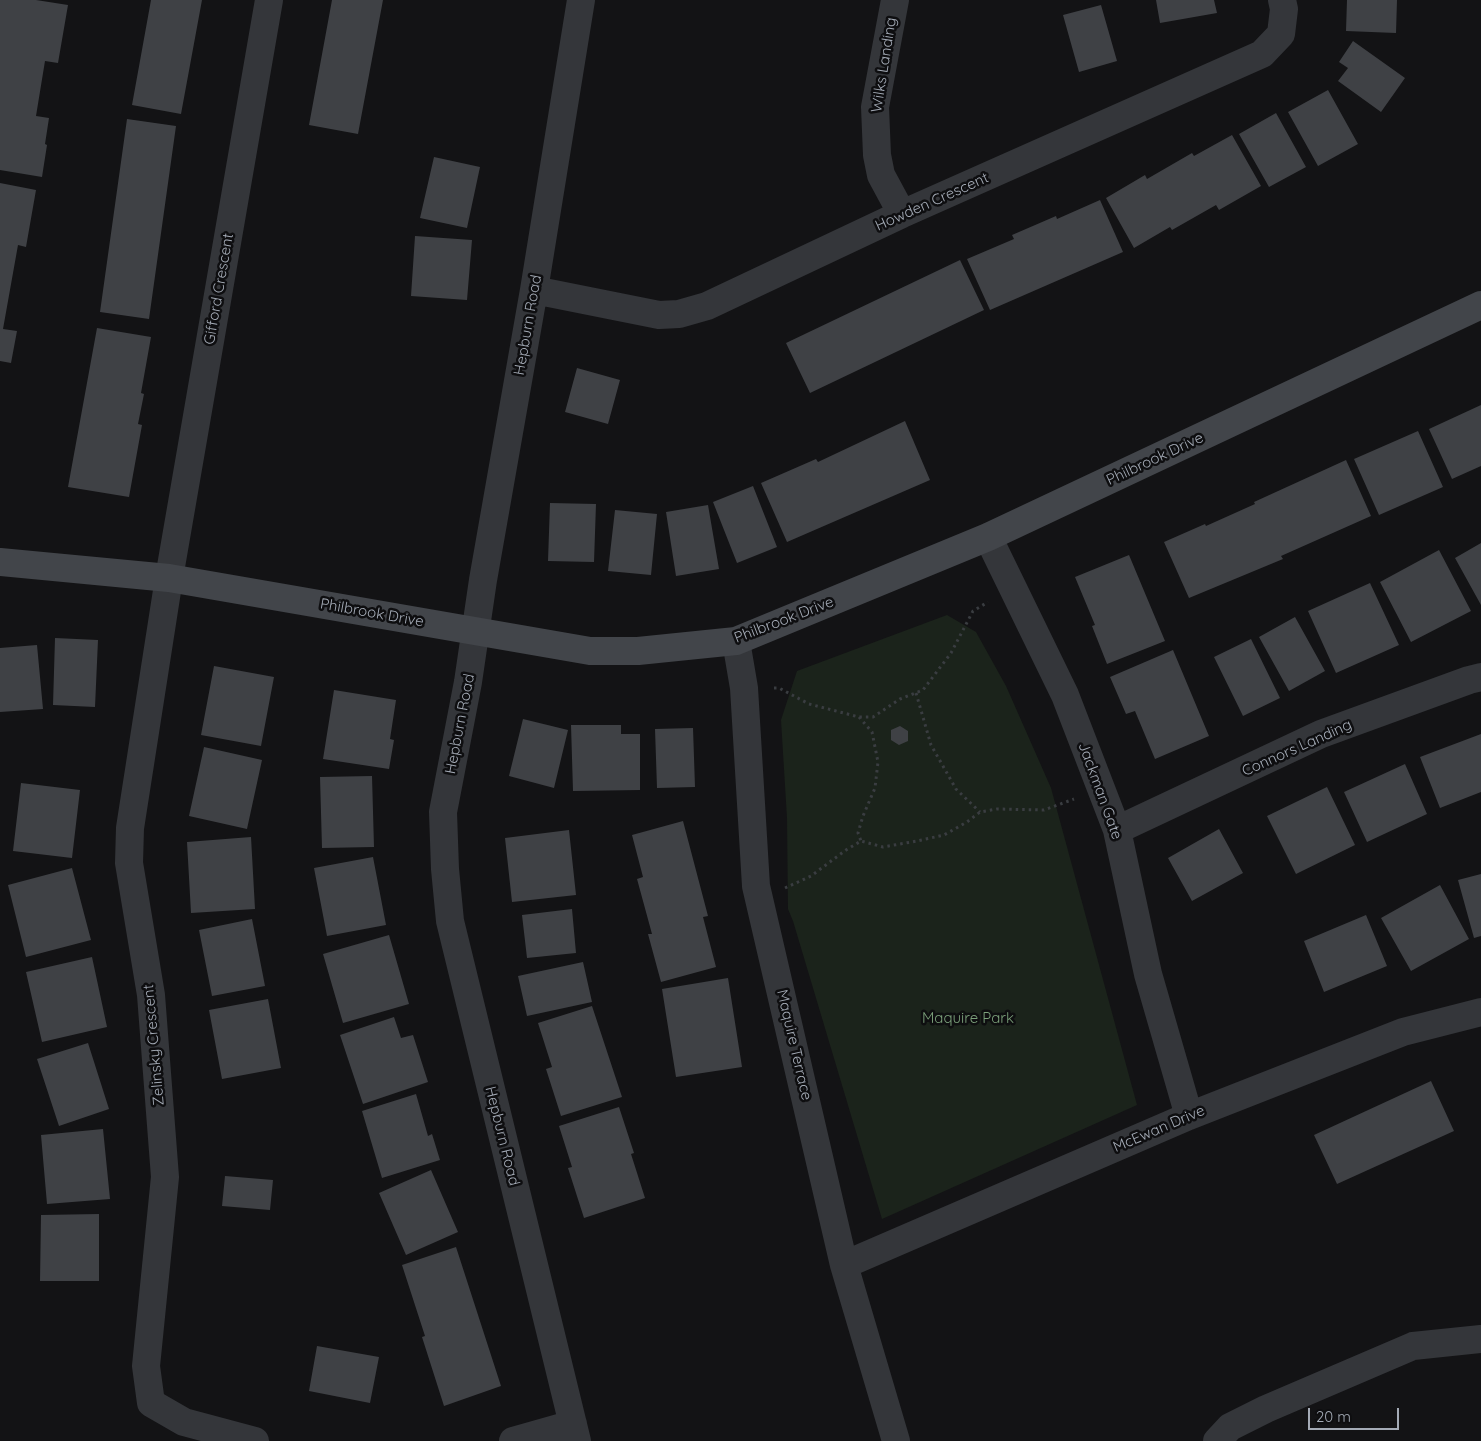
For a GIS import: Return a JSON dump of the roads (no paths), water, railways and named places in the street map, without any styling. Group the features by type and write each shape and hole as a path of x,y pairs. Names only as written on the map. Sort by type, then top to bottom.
{"street":[{"name":"Gifford Crescent","path":"169,578 269,0"},
{"name":"Hepburn Road","path":"575,1432 450,921 445,869 443,812 468,682 483,580 534,290 581,0"},
{"name":"Wilks Landing","path":"895,0 875,107 877,155 881,175 902,214"},
{"name":"Howden Crescent","path":"534,290 659,315 678,314 707,306 902,214 1262,54 1281,34 1284,9 1282,0"},
{"name":"Philbrook Drive","path":"0,562 169,578 590,651 638,650 736,641 988,537 1481,305"},
{"name":"Jackman Gate","path":"988,537 1064,695 1117,830 1148,974 1189,1116"},
{"name":"Zelinsky Crescent","path":"169,578 130,828 129,863 151,995 165,1177 146,1366 147,1384 151,1403 184,1422 255,1441"},
{"name":"Maquire Terrace","path":"736,641 744,688 752,845 756,886 844,1265 896,1441"},
{"name":"Connors Landing","path":"1117,830 1322,734 1481,677"},
{"name":"McEwan Drive","path":"844,1265 1189,1116 1403,1032 1481,1012"},
{"path":"1217,1441 1230,1427 1266,1409 1412,1346 1481,1339"},
{"path":"512,1441 575,1432"}],"park label":[{"name":"Maquire Park","path":"968,1018"}]}
